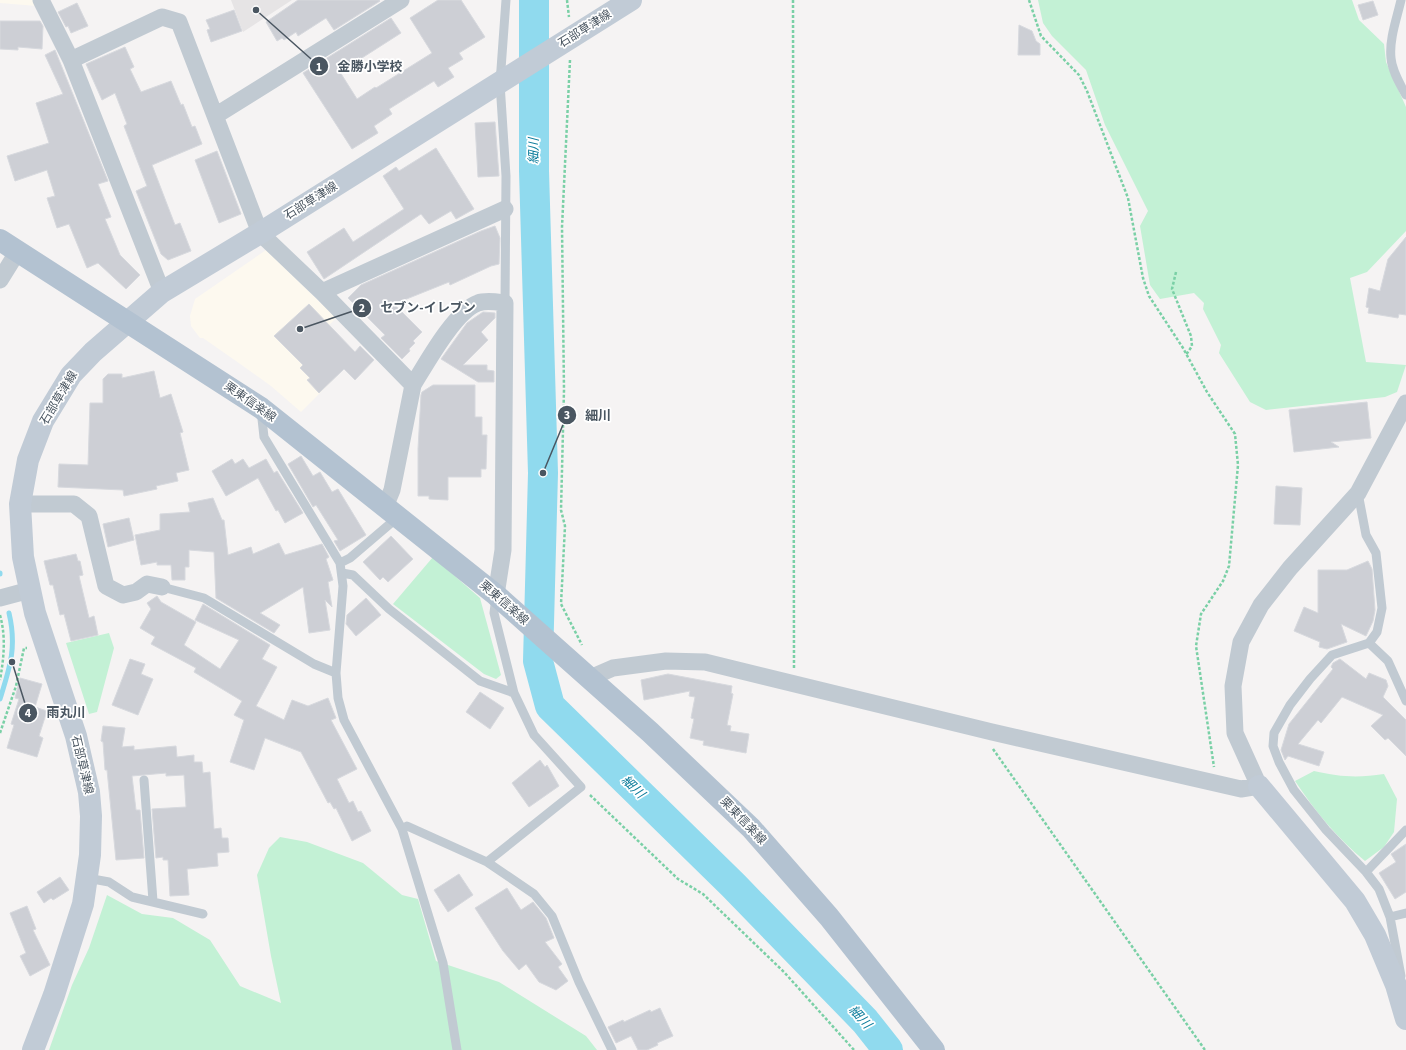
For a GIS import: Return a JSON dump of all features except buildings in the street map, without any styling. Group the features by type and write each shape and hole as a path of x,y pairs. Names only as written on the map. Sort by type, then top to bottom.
{"main road":[{"name":"石部草津線","path":"33,1050 54,995 83,904 90,855 91,816 89,792 76,736 35,613 23,557 20,504 28,460 43,421 71,375 93,352 128,320 162,292 260,233 632,0"},
{"name":"栗東信楽線","path":"9,245 128,320 261,408 501,601 583,664 650,732 751,828 829,918 934,1050"},
{"path":"1260,786 1355,901 1375,935 1396,984 1406,1019"}],"street":[{"path":"41,0 71,60 162,292"},
{"path":"215,116 401,0"},
{"path":"71,60 162,17 179,22 260,233 322,292 412,385"},
{"path":"322,292 506,209"},
{"path":"0,280 9,245"},
{"path":"391,512 392,490 412,385 457,317 477,303 495,301 505,303 503,550 501,601"},
{"path":"583,664 613,668 666,661 705,662 794,682 992,732 1241,789 1260,786 1235,733 1234,686 1241,642 1261,606 1281,580 1358,493 1406,403"},
{"path":"20,504 74,504 89,516 106,586 124,595 136,592 147,584 162,587"},
{"path":"0,598 30,590"}],"lane":[{"path":"505,303 506,176 503,81 506,0"},
{"path":"1401,0 1391,43 1391,59 1395,74 1406,95"},
{"path":"261,408 261,425 264,437 340,563 342,573 336,673 338,698 344,720 402,829 443,963 457,1050"},
{"path":"1358,493 1366,535 1376,553 1382,608 1377,632 1369,643 1332,655 1310,679 1290,705 1274,733 1273,746 1279,762 1294,790 1326,830 1366,872 1379,889 1390,917 1401,977 1396,984"},
{"path":"340,563 350,558 391,512"},
{"path":"342,573 353,575 389,609 480,681 514,693"},
{"path":"162,587 204,598 314,664 336,673"},
{"path":"487,862 581,787 534,735 514,693 494,613 501,601"},
{"path":"1369,643 1388,661 1406,701"},
{"path":"144,780 153,901"},
{"path":"402,829 407,826 487,862 534,894 552,916 579,982 612,1050"},
{"path":"1366,872 1406,830"},
{"path":"87,878 109,882 132,897 153,901 171,908 203,914"},
{"path":"1390,917 1406,913"}],"path":[{"path":"567,0 568,39 562,227 564,390 561,510 565,526 560,604 583,664"},
{"path":"793,0 794,682"},
{"path":"1029,0 1041,36 1079,76 1087,91 1128,198 1143,278 1149,296 1235,434 1238,465 1229,566 1223,581 1202,614 1196,646 1212,748 1215,783"},
{"path":"1176,272 1172,290 1191,336 1192,346 1186,355"},
{"path":"0,615 4,637 4,654 0,680"},
{"path":"0,733 16,686 24,648 45,643"},
{"path":"993,750 1205,1050"},
{"path":"581,787 678,879 703,894 784,972 854,1050"}],"shaded area":[{"path":"0,0 34,0 37,6 0,3"},
{"path":"231,0 292,0 243,32"},
{"path":"266,250 336,318 307,348 337,376 301,412 271,386 203,338 200,338 191,326 190,316 195,299"}],"green space":[{"path":"1038,0 1352,0 1359,20 1384,44 1386,62 1406,107 1406,231 1367,272 1350,278 1366,362 1406,365 1397,392 1385,397 1266,410 1250,402 1219,353 1221,345 1203,309 1204,303 1194,293 1160,299 1150,285 1140,226 1148,211 1105,125 1086,70 1052,36 1043,23"},
{"path":"433,557 480,598 501,675 496,679 484,674 393,604"},
{"path":"109,633 114,648 97,712 89,714 66,643"},
{"path":"1314,771 1332,775 1349,776 1384,774 1397,799 1394,832 1384,847 1365,861 1327,824 1295,781"},
{"path":"280,837 307,842 363,863 402,895 418,899 436,961 499,982 586,1036 597,1050 49,1050 72,985 89,948 107,895 142,914 173,918 210,940 240,986 281,1003 257,875 269,848"}],"waterway":[{"name":"細川","path":"534,0 534,171 543,473 538,661 550,706 733,885 865,1021 888,1050"},
{"path":"0,699 11,657 12,636 9,613"}],"place":[{"name":"金勝小学校","path":"256,10"},
{"name":"セブン-イレブン","path":"300,329"},
{"name":"細川","path":"543,473"},
{"name":"雨丸川","path":"12,662"}]}
